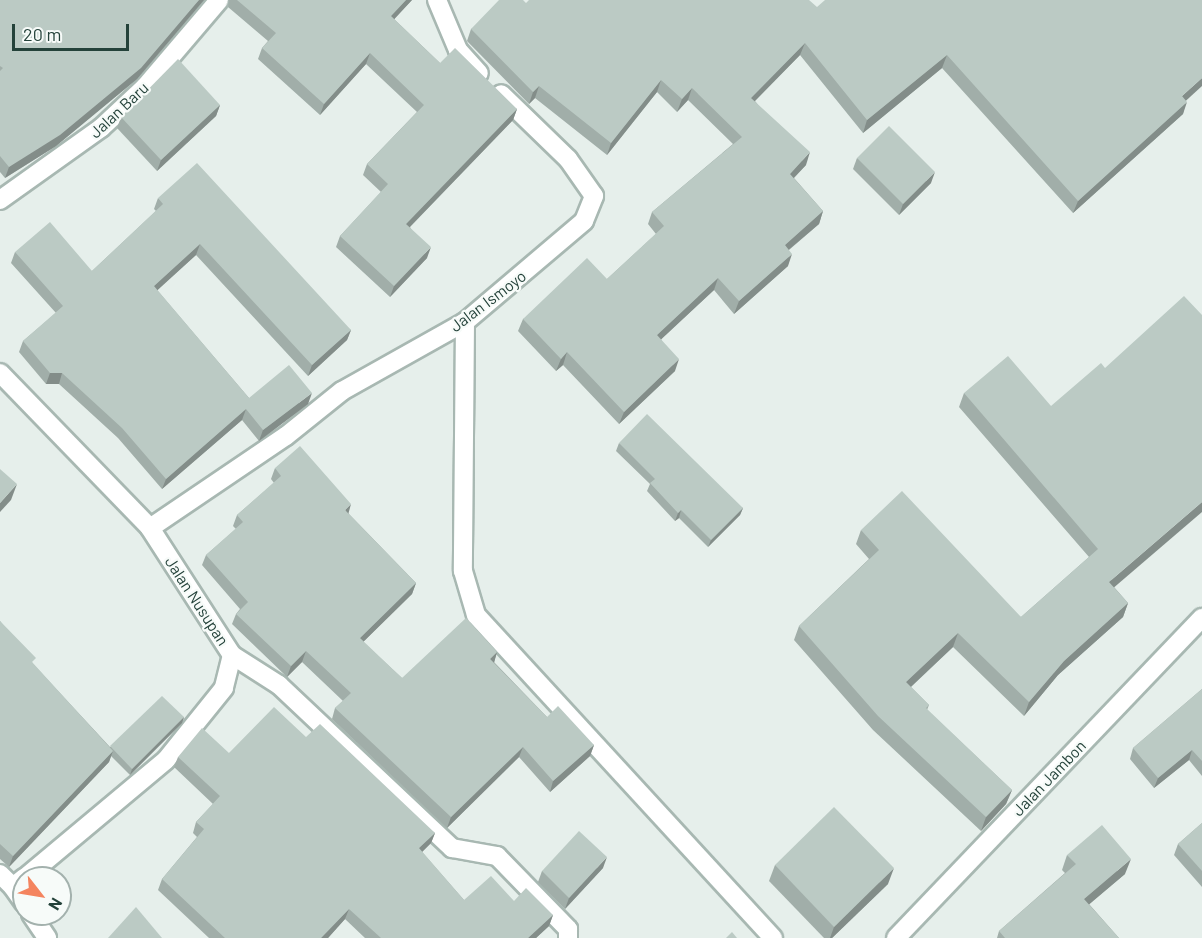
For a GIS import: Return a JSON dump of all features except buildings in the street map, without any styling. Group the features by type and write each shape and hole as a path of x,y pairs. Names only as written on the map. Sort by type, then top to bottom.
{"street":[{"name":"Jalan Baru","path":"0,200 101,128 145,87 219,0"},
{"name":"Jalan Ismoyo","path":"150,528 286,436 342,391 465,322 568,238 594,204 594,196 567,159 464,57 437,0"},
{"path":"465,322 463,571 476,615 773,938"},
{"name":"Jalan Nusupan","path":"0,373 150,528 232,655 224,688 166,760 39,866"},
{"name":"Jalan Jambon","path":"896,938 1202,618"},
{"path":"232,655 279,685 452,848 497,856 568,929 568,938"}]}
